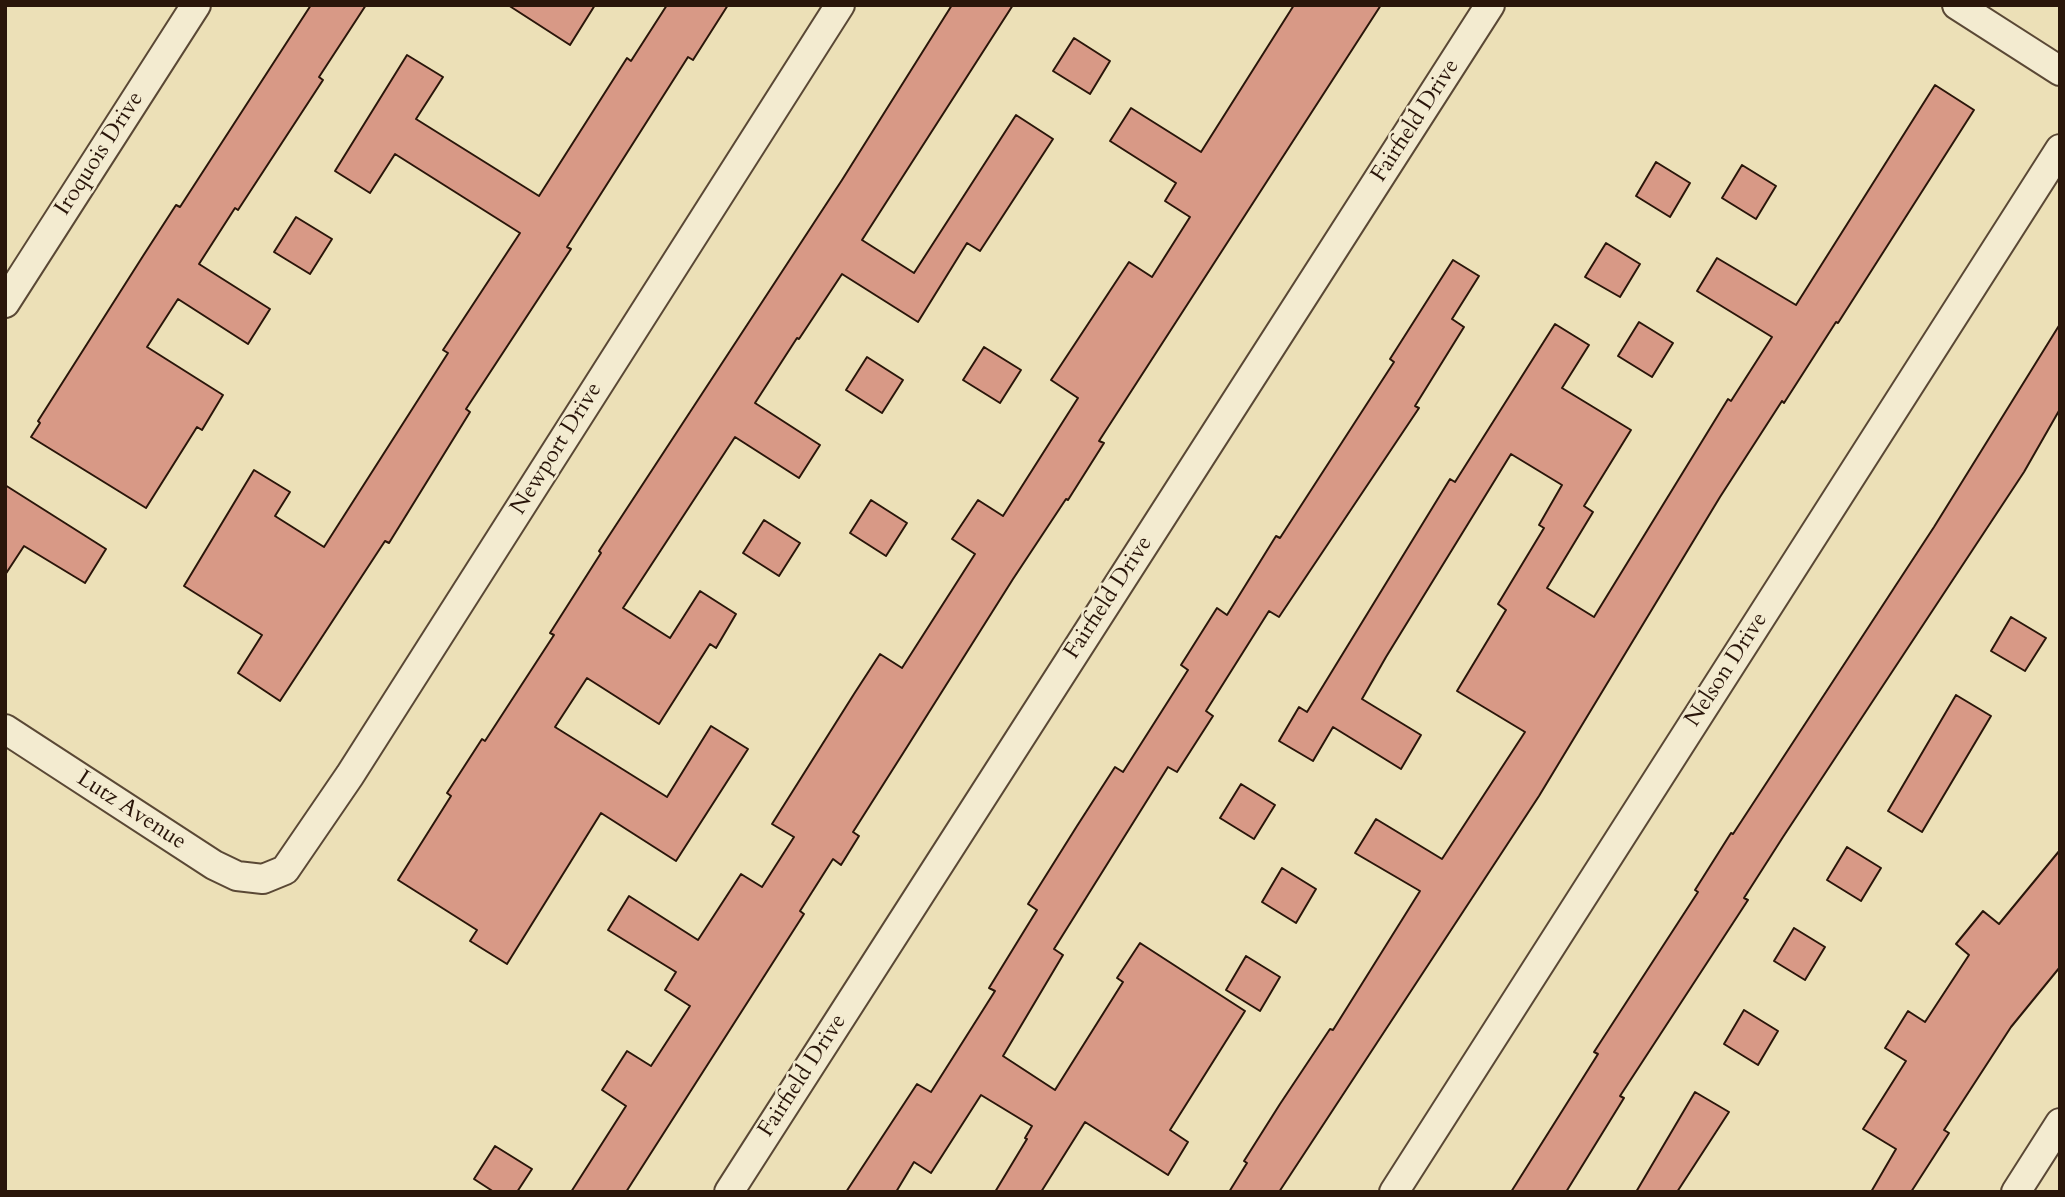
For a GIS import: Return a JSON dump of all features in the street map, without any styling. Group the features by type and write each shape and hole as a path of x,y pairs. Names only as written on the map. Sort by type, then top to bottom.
{"street":[{"name":"Iroquois Drive","path":"5,303 196,5"},
{"name":"Newport Drive","path":"262,879 285,870 316,827 840,5"},
{"name":"Fairfield Drive","path":"729,1192 1490,5"},
{"path":"1958,5 2060,71"},
{"name":"Nelson Drive","path":"1394,1192 2060,149"},
{"name":"Lutz Avenue","path":"5,729 214,865 237,876 262,879"},
{"path":"2016,1192 2060,1124"}],"building":[{"path":"311,5 366,5 319,77 323,80 238,210 235,208 199,264 270,309 248,344 178,299 147,347 223,395 202,430 197,427 146,508 31,437 40,423 38,421 176,205 180,207"},
{"path":"508,5 595,5 570,45"},
{"path":"667,5 728,5 693,60 688,57 567,247 571,249 466,409 470,412 389,543 385,541 280,701 238,673 262,635 184,586 254,470 290,492 275,516 324,547 448,353 443,350 520,233 395,154 370,193 335,171 407,55 443,77 416,119 539,196 627,58 631,61"},
{"path":"952,5 1013,5 862,240 914,273 1016,115 1053,139 980,251 967,243 918,322 842,274 799,339 797,338 755,403 820,445 799,478 735,437 623,608 670,638 700,591 736,614 716,648 710,644 659,724 587,678 555,727 667,797 711,726 748,749 676,861 601,813 507,964 470,941 477,930 398,880 451,796 447,793 482,739 485,741 554,635 550,633 601,553 599,551 842,180"},
{"path":"1294,5 1381,5 1099,441 1104,443 1013,579 853,832 859,836 841,865 833,859 800,911 804,914 626,1192 571,1192 626,1106 602,1090 627,1051 651,1066 690,1006 665,990 676,972 608,930 629,896 698,940 741,874 762,887 794,837 772,824 854,694 880,654 902,668 975,554 952,539 978,500 1003,516 1078,398 1051,380 1129,262 1152,277 1190,217 1165,201 1176,183 1110,141 1131,108 1201,152"},
{"path":"1074,38 1110,61 1090,94 1053,71"},
{"path":"1935,85 1974,110 1838,323 1836,322 1784,403 1782,401 1720,497 1539,796 1279,1192 1229,1192 1247,1163 1244,1161 1280,1104 1330,1029 1333,1030 1420,891 1355,853 1376,819 1442,859 1525,732 1457,691 1506,610 1498,604 1544,528 1539,525 1562,485 1511,454 1362,699 1421,735 1401,769 1333,727 1313,761 1279,741 1299,707 1307,712 1450,479 1455,482 1555,324 1589,345 1562,388 1631,430 1584,506 1593,512 1547,588 1594,617 1728,399 1731,401 1772,337 1697,291 1717,258 1796,305"},
{"path":"1656,162 1690,183 1670,217 1636,196"},
{"path":"1742,165 1776,186 1756,219 1722,198"},
{"path":"296,217 332,239 310,274 274,252"},
{"path":"1606,243 1640,264 1620,297 1585,277"},
{"path":"1453,260 1479,276 1452,319 1464,327 1415,406 1419,408 1279,617 1269,611 1206,711 1213,716 1177,772 1168,767 1054,949 1063,955 1003,1056 1055,1090 1123,982 1117,978 1140,943 1245,1011 1170,1130 1188,1142 1168,1175 1085,1122 1041,1192 995,1192 1032,1126 981,1095 931,1173 914,1162 896,1192 846,1192 917,1084 931,1092 995,991 989,988 1037,910 1028,904 1115,767 1123,772 1188,670 1181,665 1217,608 1227,615 1276,536 1280,538 1394,362 1390,359"},
{"path":"1639,322 1673,343 1652,377 1618,356"},
{"path":"2060,324 2060,409 2024,472 1744,898 1748,900 1620,1096 1624,1098 1566,1192 1511,1192 1598,1054 1594,1052 1698,892 1695,890 1731,833 1733,834 1934,527"},
{"path":"984,347 1021,370 1000,403 963,380"},
{"path":"867,357 903,380 882,413 846,390"},
{"path":"5,485 106,549 85,583 24,546 5,575"},
{"path":"871,500 907,523 886,556 850,533"},
{"path":"764,520 800,543 779,576 743,553"},
{"path":"2011,617 2046,638 2025,671 1991,651"},
{"path":"1956,695 1991,716 1922,832 1888,811"},
{"path":"1241,784 1275,805 1254,839 1220,818"},
{"path":"1847,847 1881,868 1861,901 1827,880"},
{"path":"2060,850 2060,967 2011,1027 1944,1130 1949,1133 1911,1192 1871,1192 1896,1149 1863,1129 1906,1061 1885,1048 1908,1011 1925,1022 1969,955 1956,944 1983,911 1999,924"},
{"path":"1282,868 1316,889 1296,923 1262,902"},
{"path":"1794,928 1825,947 1805,980 1774,961"},
{"path":"1246,956 1280,977 1260,1011 1226,990"},
{"path":"1744,1010 1778,1031 1758,1065 1724,1044"},
{"path":"1695,1092 1729,1112 1677,1192 1636,1192"},
{"path":"495,1146 532,1169 517,1192 494,1192 474,1179"}]}
